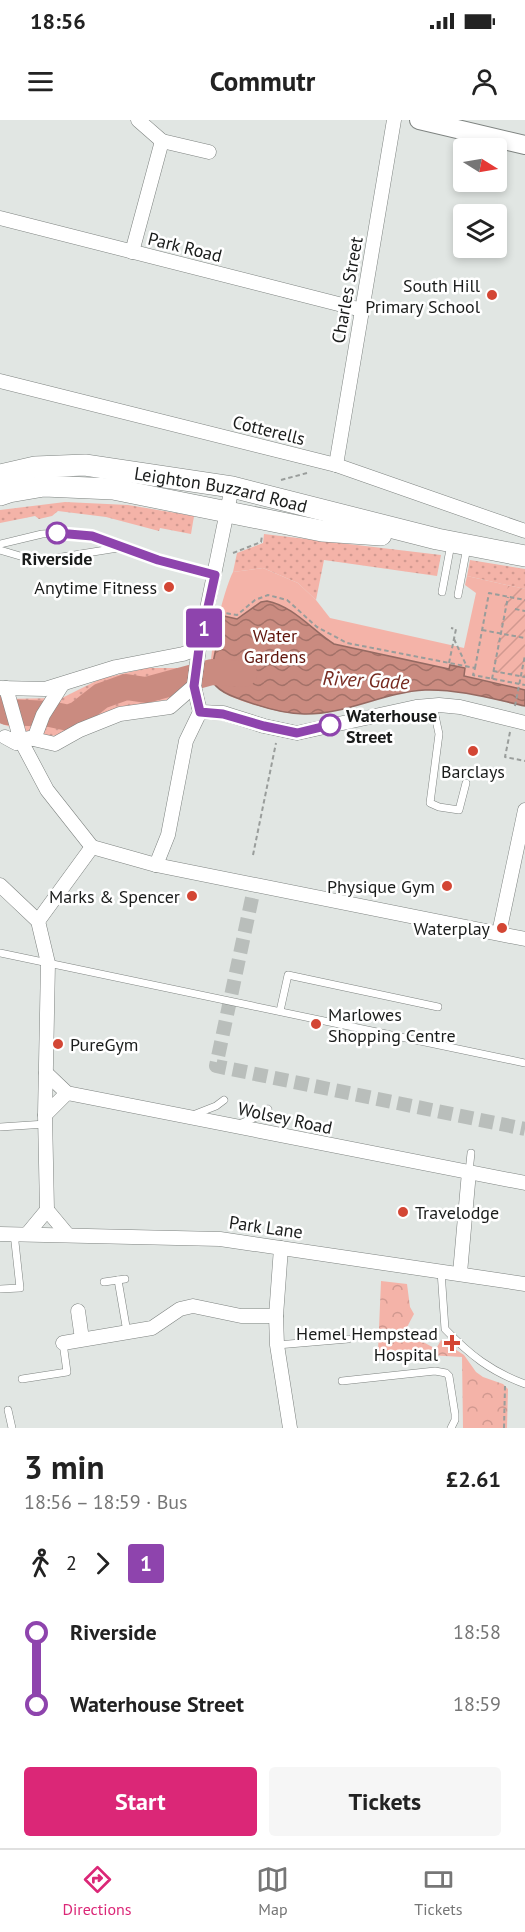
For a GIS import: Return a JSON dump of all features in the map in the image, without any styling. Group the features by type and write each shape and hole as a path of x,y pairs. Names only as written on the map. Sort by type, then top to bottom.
{"main road":[{"name":"Leighton Buzzard Road","path":"0,475 35,467 85,465 232,488 452,542 525,556"},
{"name":"Leighton Buzzard Road","path":"0,495 45,486 103,488 322,531 452,542"}],"street":[{"path":"138,120 162,141 209,153"},
{"name":"Charles Street","path":"336,465 394,120"},
{"path":"419,120 525,145"},
{"path":"132,252 162,141"},
{"name":"Park Road","path":"0,219 362,310"},
{"name":"Cotterells","path":"0,381 336,465 525,531"},
{"path":"156,864 168,835 186,741 200,712 194,686 199,648 232,488"},
{"path":"199,648 183,654 116,667 45,689 3,688 47,790 92,847 253,891 525,939"},
{"path":"27,740 62,685"},
{"path":"5,737 16,743 27,740 54,744 80,730 120,714 170,707 194,686"},
{"path":"200,712 223,714 297,733 342,722 433,706 460,707 517,716"},
{"path":"499,933 525,810"},
{"path":"38,921 92,847"},
{"path":"0,885 38,921 48,963 47,1210 67,1234"},
{"path":"46,1073 67,1093 46,1119"},
{"name":"Wolsey Road","path":"67,1093 525,1183"},
{"path":"460,1273 469,1172"},
{"path":"21,1233 47,1210"},
{"name":"Park Lane","path":"0,1234 220,1239 525,1284"},
{"path":"281,1248 276,1316 277,1345 290,1428"},
{"path":"63,1343 152,1328 180,1308 194,1306 241,1316 276,1316"},
{"path":"78,1311 82,1339"}],"lane":[{"path":"0,544 28,536 60,533 92,536 158,560 215,575"},
{"path":"442,592 452,542"},
{"path":"452,542 458,595"},
{"path":"0,550 37,561 124,547"},
{"path":"433,706 438,734 429,803 459,810 466,783"},
{"path":"0,953 525,1063"},
{"path":"280,1011 288,975 438,1007"},
{"path":"190,1116 216,1106 224,1100"},
{"path":"234,1126 261,1115 268,1109"},
{"path":"0,1127 46,1119"},
{"path":"469,1172 471,1153"},
{"path":"0,1289 20,1288 21,1233"},
{"path":"441,1271 445,1329 469,1353 506,1377 525,1384"},
{"path":"104,1282 121,1280 127,1332"},
{"path":"277,1345 348,1339"},
{"path":"22,1379 67,1372 63,1343"},
{"path":"342,1382 435,1371 446,1373 449,1376 454,1414 451,1428"},
{"path":"8,1410 12,1428"}],"path":[{"path":"525,600 489,593 473,675 519,686 525,685"},
{"path":"207,609 237,615 255,600 268,596 287,600 317,627 340,640 474,668"},
{"path":"492,679 507,597"},
{"path":"515,609 525,611"},
{"path":"449,663 456,629 451,628"},
{"path":"482,630 525,638"},
{"path":"454,638 467,667"},
{"path":"525,655 519,686 517,716 505,757 525,761"},
{"path":"493,671 525,677"},
{"path":"253,855 279,730"},
{"path":"504,1428 506,1377"}],"green space":[{"path":"65,502 128,505 194,516 191,534 160,528 159,531 106,517 58,511 52,516 39,519 35,516 0,523 0,510"},
{"path":"264,534 441,555 437,576 324,560 316,600 298,583 263,568 233,572 237,553 263,543"},
{"path":"470,560 525,569 525,589 467,576"},
{"name":"Water Gardens","path":"263,568 298,583 316,600 330,618 464,648 476,593 465,585 467,576 525,589 525,706 461,692 422,690 313,714 282,711 232,697 220,690 213,682 211,673 213,645 220,610 233,572"},
{"path":"508,586 525,589 525,678 492,672"},
{"path":"147,668 177,668 177,679 171,699 115,709 61,735 45,736 0,723 0,699 62,698 100,679"},
{"path":"381,1281 407,1284 410,1307 414,1314 406,1329 419,1338 425,1329 423,1342 436,1349 441,1340 464,1355 476,1372 503,1384 508,1389 507,1428 463,1428 462,1357 378,1352"}],"water":[{"name":"Water Gardens","path":"267,601 294,613 334,644 449,669 450,665 465,668 464,676 525,690 525,706 463,693 425,690 395,695 334,711 304,714 270,709 231,696 220,690 210,676 210,662 213,663 216,648 213,648 219,615 237,619 261,602"}],"waterway":[{"name":"River Gade","path":"0,709 7,712 50,714 69,718 78,714 101,696 126,687 146,690 212,672 244,674"}],"tunnel":[{"path":"252,898 216,1066 525,1129"}],"bus line":[{"name":"1","path":"57,533 75,533 111,541 158,560 215,575 199,648 194,686 200,712 223,714 297,733 330,725"}],"place":[{"name":"South Hill Primary School","path":"492,295"},
{"name":"Riverside","path":"57,533"},
{"name":"Anytime Fitness","path":"169,587"},
{"name":"Waterhouse Street","path":"330,725"},
{"name":"Barclays","path":"473,751"},
{"name":"Physique Gym","path":"447,886"},
{"name":"Marks & Spencer","path":"192,896"},
{"name":"Waterplay","path":"502,928"},
{"name":"Marlowes Shopping Centre","path":"316,1024"},
{"name":"PureGym","path":"58,1044"},
{"name":"Travelodge","path":"403,1212"},
{"name":"Hemel Hempstead Hospital","path":"452,1343"}]}
